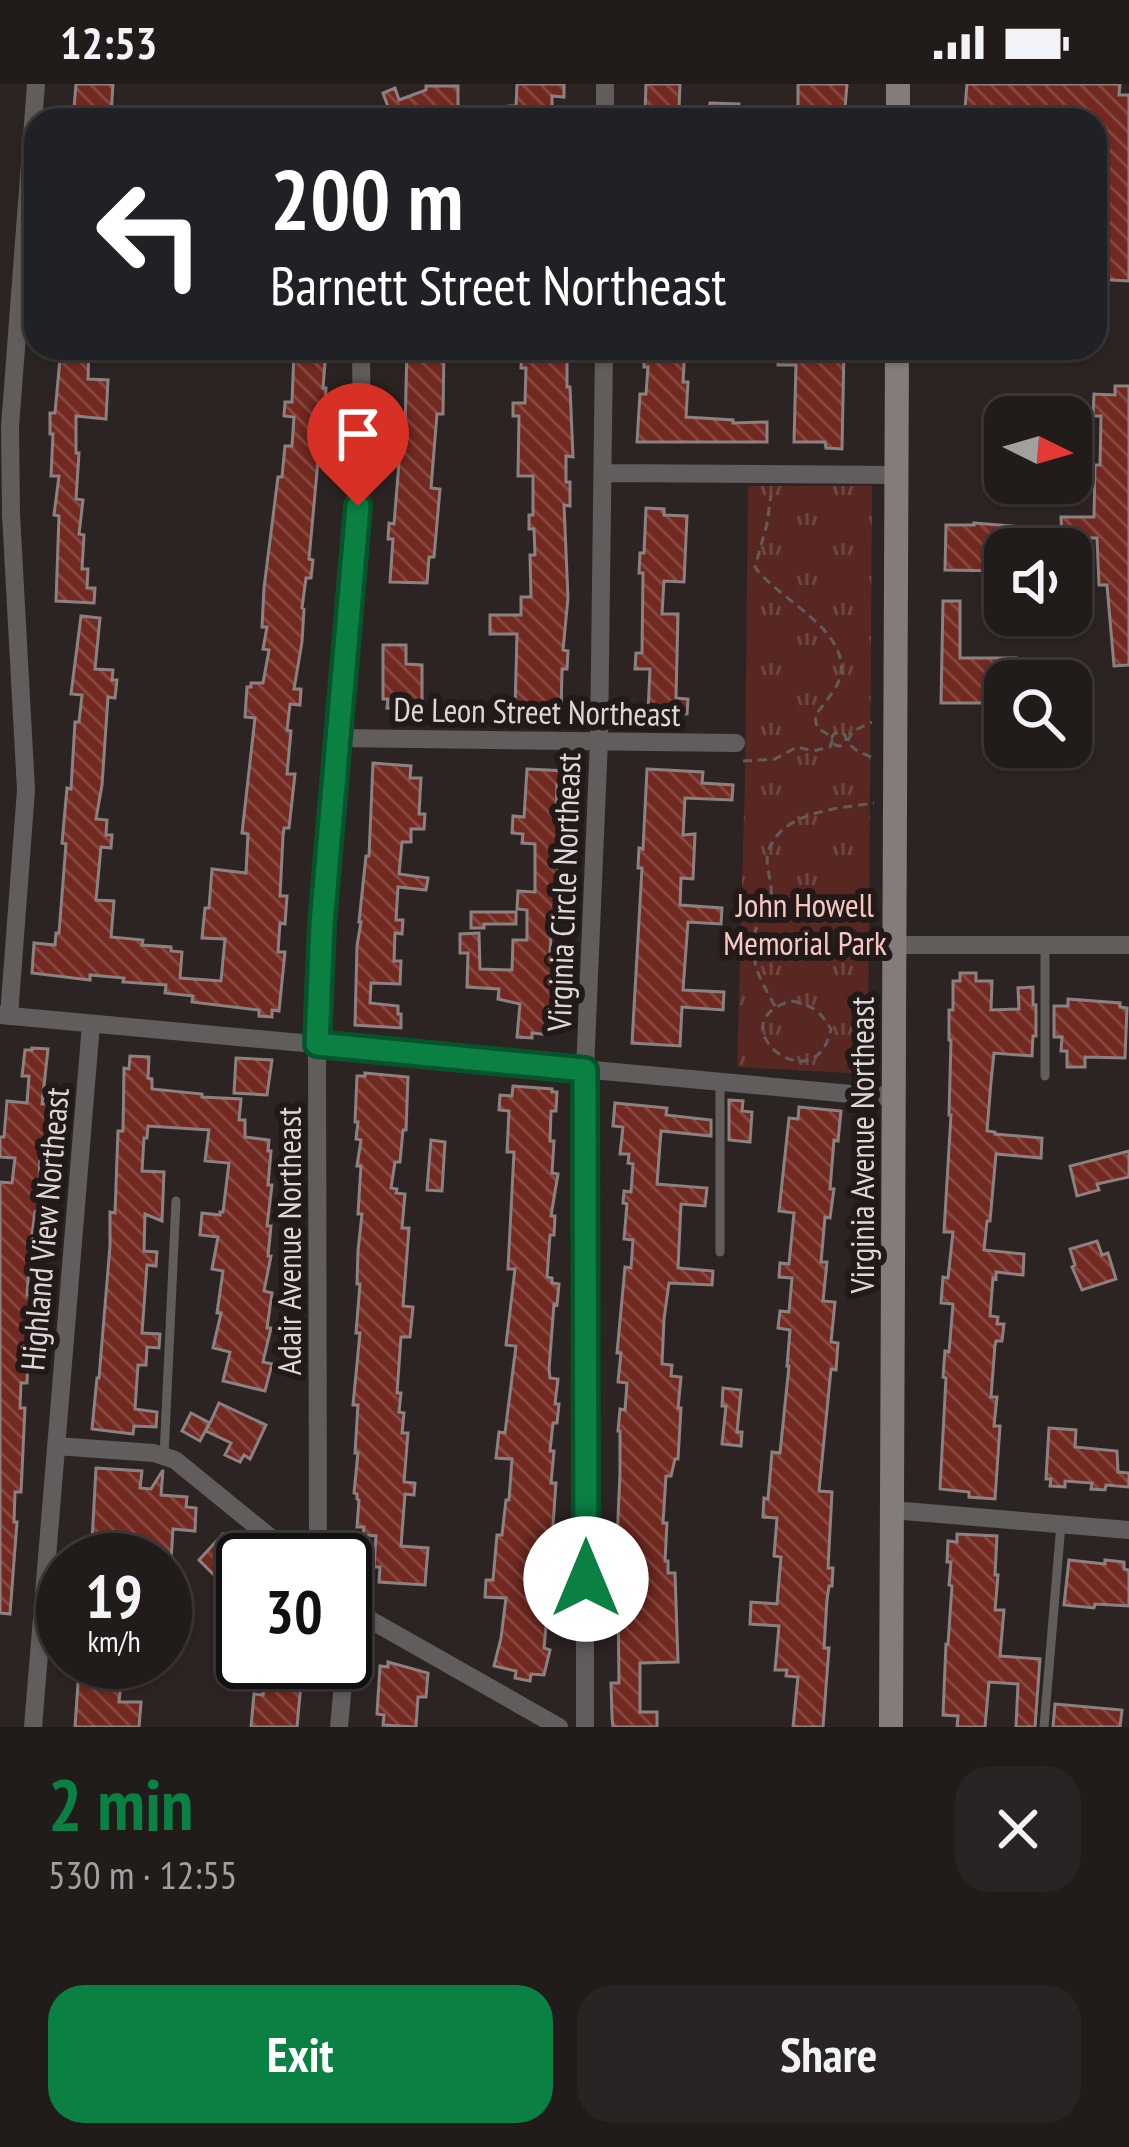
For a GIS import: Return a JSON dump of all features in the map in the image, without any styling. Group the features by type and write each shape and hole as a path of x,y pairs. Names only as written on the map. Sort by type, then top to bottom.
{"street":[{"path":"24,242 10,427 26,790 4,1015 894,1096"},
{"name":"Adair Avenue Northeast","path":"318,1533 317,1044 322,924 362,459 361,360"},
{"name":"Virginia Circle Northeast","path":"585,1727 585,1070 599,741 604,360"},
{"name":"Virginia Avenue Northeast","path":"891,1727 898,360"},
{"path":"603,473 897,476"},
{"name":"De Leon Street Northeast","path":"338,739 599,741 738,752"},
{"path":"895,945 1129,945"},
{"name":"Highland View Northeast","path":"33,1727 91,1024"},
{"path":"56,1446 164,1456 192,1471 266,1533"},
{"path":"892,1510 1129,1530"},
{"path":"372,1617 560,1727"},
{"path":"339,1727 342,1689"}],"lane":[{"path":"1045,945 1045,1076"},
{"path":"720,1082 720,1252"},
{"path":"164,1456 176,1201"},
{"path":"1044,1727 1061,1524"}],"path":[{"path":"770,475 767,524 755,567 778,592 820,623 840,662 839,681 814,722 838,747 853,730 872,722"},
{"path":"738,752 775,759 797,747 823,750 840,731 856,751 872,757"},
{"path":"775,1006 760,980 752,949 754,931 772,889 767,856 774,841 812,814 875,802"},
{"path":"792,1001 822,1013 830,1029 820,1053 796,1061 769,1048 762,1034 765,1018 775,1006 792,1001"}],"green space":[{"name":"John Howell Memorial Park","path":"748,486 872,486 868,1074 737,1067"}],"building":[{"path":"76,84 113,84 111,108 74,108"},
{"path":"517,84 564,84 564,97 552,96 552,108 509,108 516,106"},
{"path":"646,84 680,84 679,108 645,108"},
{"path":"798,84 847,84 845,108 798,108"},
{"path":"967,84 1120,84 1119,95 1129,95 1129,281 1107,280 1107,108 965,108"},
{"path":"426,86 458,86 458,108 389,108 383,93 395,88 399,100"},
{"path":"710,103 739,104 739,108 710,108"},
{"path":"60,360 89,360 88,379 108,380 106,419 76,416 76,499 83,500 82,569 88,569 87,588 95,588 94,603 56,601 59,516 54,515 59,476 51,476 50,434 50,413 55,413"},
{"path":"294,360 325,360 322,461 318,461 309,559 313,560 311,578 306,578 294,689 301,689 300,705 290,704 287,730 291,731 287,774 295,774 289,828 284,828 283,836 280,896 287,896 285,924 280,923 278,952 285,952 279,1011 272,1010 272,1017 259,1016 259,1010 192,1002 193,996 165,993 166,985 123,982 124,978 90,975 90,980 32,973 34,943 55,945 59,933 67,788 71,789 75,722 79,722 82,695 71,694 81,616 100,618 95,669 113,670 112,680 117,680 115,698 108,697 96,819 107,820 111,848 101,847 96,900 114,901 111,937 171,947 171,951 182,952 180,978 221,981 225,939 202,938 205,908 209,908 212,869 246,873 248,834 242,833 255,718 245,717 247,687 263,683 269,650 263,649 267,627 262,627 264,588 278,477 282,477 285,446 292,446 294,417 284,416 285,402 292,402"},
{"path":"407,360 444,360 443,414 437,414 431,488 440,489 427,583 390,582 393,539 388,539 389,523 394,524 405,429"},
{"path":"521,360 567,360 573,457 566,456 570,506 564,505 568,598 563,650 568,651 567,669 562,669 561,714 515,710 517,634 490,634 490,615 521,615 521,597 531,597 533,476 518,476 519,416 513,416 513,403 525,403 526,368 521,368"},
{"path":"684,360 686,417 767,422 767,442 637,442 640,394 646,394 648,367 638,361"},
{"path":"778,360 844,360 842,449 826,448 825,442 794,442 796,365 778,365"},
{"path":"1115,386 1129,386 1129,665 1114,666 1107,585 1099,585 1097,538 1092,538 1092,528 1062,528 1061,517 1094,517 1101,416 1093,416 1094,394 1115,395"},
{"path":"646,508 687,516 684,582 664,581 662,614 678,614 676,698 688,699 687,714 648,712 650,669 635,669 636,653 642,653 643,573 639,573"},
{"path":"946,525 1023,528 984,528 984,571 945,570"},
{"path":"943,601 960,601 960,658 1016,660 984,660 984,703 941,703"},
{"path":"383,645 406,645 406,664 422,665 422,709 387,708"},
{"path":"373,763 411,766 410,778 421,778 419,814 425,814 424,829 411,829 411,842 402,842 399,874 428,878 426,890 398,887 396,920 403,920 402,934 395,933 394,961 401,961 400,984 371,983 370,1003 398,1006 401,1028 355,1025"},
{"path":"527,769 567,771 566,786 557,785 556,819 564,819 563,836 558,835 561,916 553,916 550,952 557,952 552,1032 532,1033 532,1038 517,1037 520,1004 498,999 499,989 467,987 468,953 460,953 460,934 479,933 480,969 512,970 513,940 527,940 527,910 517,909 518,891 535,892 535,844 522,843 523,834 512,833 513,816 524,817"},
{"path":"647,769 703,772 702,783 733,785 732,800 685,798 683,835 695,834 693,879 681,878 680,905 722,908 721,924 688,922 683,990 724,992 723,1010 682,1007 680,1046 632,1043 642,868 638,868 639,848 643,849"},
{"path":"471,912 516,912 516,924 471,928"},
{"path":"960,973 976,973 976,981 992,981 991,1010 1019,1009 1018,988 1033,987 1036,1005 1032,1056 994,1053 991,1082 987,1131 1042,1138 1041,1158 996,1154 987,1221 984,1250 1024,1254 1023,1275 996,1272 993,1278 990,1316 1004,1324 1002,1341 995,1345 991,1397 997,1397 994,1426 1000,1426 995,1499 940,1489 943,1377 953,1304 941,1303 953,1232 944,1232 951,1115 949,1010 953,1010 953,981 960,981"},
{"path":"1068,999 1120,1003 1127,1008 1125,1058 1085,1057 1085,1067 1067,1067 1062,1037 1054,1037 1054,1006 1068,1006"},
{"path":"48,1049 42,1104 51,1104 47,1162 40,1161 38,1193 45,1194 44,1213 35,1212 30,1249 27,1295 35,1295 27,1383 21,1383 20,1408 25,1408 21,1492 15,1492 10,1614 0,1613 0,1182 12,1183 15,1158 0,1157 0,1137 4,1137 7,1101 27,1103 29,1076 22,1076 25,1050"},
{"path":"130,1056 149,1057 152,1089 241,1099 239,1120 245,1120 245,1137 269,1140 268,1185 272,1185 267,1226 271,1226 271,1256 264,1291 272,1293 267,1328 271,1328 263,1362 272,1364 265,1391 223,1381 230,1352 213,1348 223,1271 212,1269 218,1237 200,1235 202,1213 223,1212 229,1163 205,1161 209,1130 148,1126 142,1171 164,1172 162,1221 145,1214 144,1251 157,1252 156,1266 147,1265 142,1333 160,1334 159,1348 147,1347 146,1365 138,1365 135,1409 157,1412 156,1427 134,1426 133,1434 92,1429 110,1212 115,1213 118,1131 123,1131 124,1068 129,1069"},
{"path":"236,1058 272,1060 267,1095 234,1093"},
{"path":"357,1076 408,1077 406,1130 391,1188 405,1194 402,1228 409,1228 403,1306 413,1307 410,1337 401,1337 397,1393 401,1393 399,1412 404,1413 402,1433 408,1433 404,1482 415,1483 414,1495 405,1494 401,1546 428,1548 425,1585 379,1582 380,1567 374,1567 376,1536 357,1527 358,1405 353,1405 360,1333 356,1333 362,1214 358,1214 361,1166 357,1166 361,1140 356,1139 355,1122"},
{"path":"513,1086 557,1092 550,1141 554,1141 552,1173 558,1174 547,1277 559,1284 549,1369 550,1378 558,1379 557,1423 553,1423 550,1451 554,1451 552,1539 556,1540 544,1648 550,1650 544,1675 531,1674 530,1681 515,1678 516,1671 494,1666 506,1598 485,1597 486,1580 493,1580 497,1535 502,1535 509,1500 512,1459 496,1458 499,1432 505,1433 516,1346 506,1345 515,1269 508,1269 514,1152 507,1152 509,1111 499,1110 500,1095 512,1096"},
{"path":"729,1100 743,1101 742,1111 752,1112 750,1142 729,1140"},
{"path":"615,1103 667,1108 666,1115 711,1120 711,1136 661,1131 657,1184 707,1188 705,1206 681,1204 678,1268 713,1271 712,1285 669,1283 664,1319 662,1364 672,1365 671,1376 681,1377 678,1459 671,1476 666,1476 663,1523 667,1523 665,1561 668,1573 675,1573 678,1662 640,1663 640,1712 657,1712 657,1727 613,1727 612,1717 611,1683 619,1683 618,1431 627,1383 618,1382 621,1353 617,1353 625,1267 631,1268 633,1240 624,1239 627,1204 623,1203 624,1191 631,1192 633,1164 628,1163 629,1154 620,1154 623,1127 613,1126"},
{"path":"799,1107 841,1111 821,1262 827,1262 823,1301 835,1302 831,1342 838,1343 836,1370 831,1369 819,1491 832,1492 828,1568 833,1568 827,1600 823,1727 793,1727 798,1677 775,1670 779,1626 750,1624 751,1602 777,1604 781,1557 774,1556 777,1518 763,1517 772,1452 780,1453 789,1366 790,1330 778,1328 780,1311 789,1312 792,1278 779,1277 780,1263 789,1264 794,1213 779,1211 789,1118 798,1119"},
{"path":"431,1140 445,1142 442,1191 427,1190"},
{"path":"1129,1151 1129,1177 1097,1184 1099,1190 1077,1196 1070,1166"},
{"path":"1097,1241 1102,1255 1108,1253 1116,1279 1082,1290 1070,1249"},
{"path":"723,1388 741,1390 737,1432 742,1432 741,1446 722,1444"},
{"path":"219,1403 266,1425 250,1459 244,1455 240,1462 225,1455 231,1443 206,1431 209,1424 200,1441 182,1431 191,1413 210,1423"},
{"path":"1049,1428 1076,1430 1075,1447 1117,1451 1118,1472 1129,1473 1129,1487 1091,1489 1092,1483 1065,1481 1065,1487 1050,1486 1051,1479 1046,1479"},
{"path":"96,1468 142,1471 140,1488 151,1489 163,1470 161,1495 187,1497 186,1507 196,1508 195,1531 92,1533"},
{"path":"957,1534 997,1536 995,1610 1004,1610 1000,1656 1040,1659 1035,1727 1016,1727 1018,1684 989,1682 985,1727 957,1727 958,1716 943,1715 952,1586 948,1541 957,1542"},
{"path":"216,1542 215,1576 199,1560"},
{"path":"1069,1560 1124,1562 1124,1569 1129,1570 1129,1606 1064,1605"},
{"path":"388,1662 428,1673 426,1697 418,1697 416,1727 383,1725 384,1715 377,1714 380,1666 388,1667"},
{"path":"78,1689 120,1689 119,1702 141,1702 139,1727 75,1727"},
{"path":"264,1689 301,1689 297,1727 251,1727 254,1694 263,1695"},
{"path":"1055,1704 1122,1710 1120,1727 1053,1727"}],"route":[{"path":"358,506 322,924 317,1044 585,1070 586,1579"}]}
